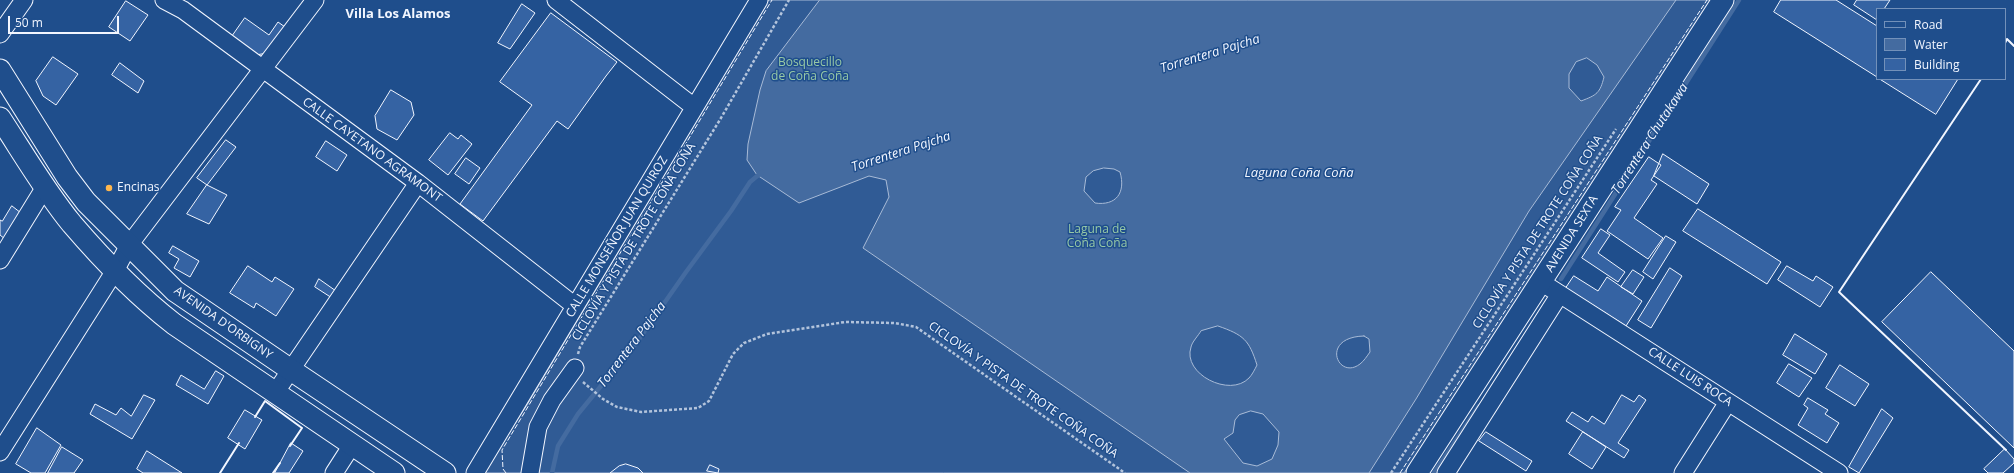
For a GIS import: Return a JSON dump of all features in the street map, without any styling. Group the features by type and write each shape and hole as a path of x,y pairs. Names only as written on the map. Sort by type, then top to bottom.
{"main road":[{"name":"AVENIDA SEXTA","path":"1417,473 1510,354 1541,282 1723,0"},
{"name":"AVENIDA D'ORBIGNY","path":"0,70 67,177 86,202 175,291 445,473"},
{"path":"0,118 45,187 72,223 144,300 174,324 394,473"}],"street":[{"path":"0,34 24,0"},
{"path":"0,452 116,269 129,245 315,0"},
{"path":"556,0 694,107"},
{"name":"CALLE MONSEÑOR JUAN QUIROZ","path":"475,473 759,0"},
{"name":"CALLE CAYETANO AGRAMONT","path":"171,2 418,183 575,306"},
{"path":"275,393 418,183"},
{"path":"0,260 45,187"},
{"name":"CALLE LUIS ROCA","path":"1541,282 1839,473"},
{"name":"AVENIDA SEXTA","path":"1446,473 1510,354 1560,294"},
{"path":"530,473 538,427 552,400 575,368"},
{"path":"1683,473 1728,402"},
{"path":"334,473 352,445"}],"path":[{"name":"CICLOVÍA Y PISTA DE TROTE COÑA COÑA","path":"789,0 721,118 580,347 575,368 585,385 603,399 617,407 641,412 698,408 708,401 733,354 744,343 767,334 845,322 895,323 916,327 938,341 1125,473"},
{"name":"CICLOVÍA Y PISTA DE TROTE COÑA COÑA","path":"1391,473 1618,127"}],"shaded area":[{"name":"Laguna Coña Coña","path":"769,0 1712,0 1487,353 1404,473 483,473 527,405"}],"water":[{"name":"Laguna Coña Coña","path":"820,0 1676,0 1529,211 1416,399 1369,473 1190,473 863,248 889,197 886,180 869,176 799,203 757,175 747,160 748,144 760,90 766,71","holes":["1587,58 1597,65 1604,77 1601,87 1597,93 1581,101 1569,88 1569,74 1576,62","1104,168 1114,169 1120,172 1122,186 1118,196 1114,200 1095,203 1084,191 1086,177 1093,171","1218,326 1234,332 1248,344 1257,365 1250,377 1241,384 1220,384 1200,374 1194,366 1190,357 1191,347 1201,331","1364,336 1369,339 1370,352 1360,364 1352,368 1345,367 1340,363 1337,357 1337,350 1341,343 1350,338","1251,411 1263,414 1279,432 1278,445 1272,459 1257,466 1243,463 1224,439 1233,433 1235,420 1239,415"]}],"building":[{"path":"1781,0 1836,0 1876,25 1876,76 1774,12"},
{"path":"1857,0 1890,0 1885,8 1876,8 1876,19 1854,5"},
{"path":"126,1 148,15 130,41 109,27"},
{"path":"522,4 535,13 510,49 498,43"},
{"path":"551,13 617,62 568,129 557,121 483,221 460,204 532,105 500,82"},
{"path":"245,18 269,35 278,22 285,27 267,53 256,55 231,38"},
{"path":"53,57 78,74 56,105 43,96 36,81"},
{"path":"120,63 144,81 138,93 112,75"},
{"path":"1882,80 1957,80 1936,114"},
{"path":"391,90 411,102 414,115 397,140 377,129 375,116"},
{"path":"450,133 458,139 461,135 472,144 448,175 429,160"},
{"path":"226,140 236,147 207,185 197,178"},
{"path":"326,141 347,155 337,171 316,157"},
{"path":"1663,154 1709,184 1697,204 1654,176"},
{"path":"1649,157 1661,165 1651,180 1657,184 1634,218 1663,238 1648,259 1607,231 1621,210 1615,207"},
{"path":"466,158 480,168 469,184 455,174"},
{"path":"207,185 227,195 209,224 187,214"},
{"path":"12,206 21,213 5,239 0,235 0,220 2,221"},
{"path":"1698,209 1781,262 1767,284 1683,231"},
{"path":"1601,229 1610,235 1598,253 1625,272 1618,282 1582,258"},
{"path":"1666,236 1676,242 1653,279 1643,272"},
{"path":"173,246 199,261 190,277 174,268 179,259 169,253"},
{"path":"248,266 272,282 275,277 294,289 276,316 256,303 254,308 230,293"},
{"path":"1787,266 1813,281 1816,276 1833,287 1820,307 1778,280"},
{"path":"1670,268 1682,276 1651,328 1638,320"},
{"path":"1633,270 1644,277 1633,294 1621,287"},
{"path":"1931,272 2014,351 2014,448 1882,322"},
{"path":"1574,276 1598,291 1607,277 1642,301 1626,326 1566,288"},
{"path":"319,279 336,291 332,298 315,287"},
{"path":"1795,334 1827,354 1815,374 1783,355"},
{"path":"1789,364 1812,378 1799,397 1777,383"},
{"path":"1840,365 1869,384 1855,406 1826,388"},
{"path":"216,371 224,376 208,404 176,385 181,375 204,389"},
{"path":"144,395 155,400 132,439 90,414 95,404 116,415 121,408 131,416"},
{"path":"1622,395 1634,402 1639,395 1646,400 1618,443 1629,450 1624,458 1566,421 1572,412 1588,422 1592,416 1604,424"},
{"path":"1808,398 1828,410 1825,414 1839,423 1827,443 1798,425 1808,408 1804,405"},
{"path":"1882,409 1893,418 1859,473 1849,467"},
{"path":"245,410 262,420 245,449 228,438"},
{"path":"37,428 61,445 45,473 31,473 16,464"},
{"path":"1486,432 1532,461 1526,471 1479,441"},
{"path":"1583,432 1606,447 1592,469 1569,454"},
{"path":"291,443 303,451 289,473 275,473"},
{"path":"62,447 83,460 74,473 48,473"},
{"path":"2005,449 2014,459 2014,463 2003,473 1988,473 1984,469"},
{"path":"147,451 182,473 143,473 137,469"},
{"path":"626,464 638,468 643,473 610,473 619,466"},
{"path":"710,465 719,469 718,473 707,471"}],"waterway":[{"name":"Torrentera Chutakawa","path":"1561,279 1739,0"},
{"name":"Torrentera Pajcha","path":"552,473 558,446 578,414 637,342 731,211 750,182 762,172"},
{"name":"Torrentera Chutakawa","path":"1434,473 1479,406"}],"fence":[{"path":"506,473 503,469 502,450 772,0"},
{"path":"1400,473 1707,0"}],"wall":[{"path":"2006,41 2007,39 2014,46"},
{"path":"1980,80 1839,292 2006,450"},
{"path":"255,417 265,401 302,428 290,446"},
{"path":"220,473 239,443"},
{"path":"273,473 280,463"}],"place":[{"name":"Encinas","path":"109,188"}],"district":[{"name":"Villa Los Alamos","path":"398,14"}],"park label":[{"name":"Bosquecillo de Coña Coña","path":"810,70"},
{"name":"Laguna de Coña Coña","path":"1097,237"}]}
